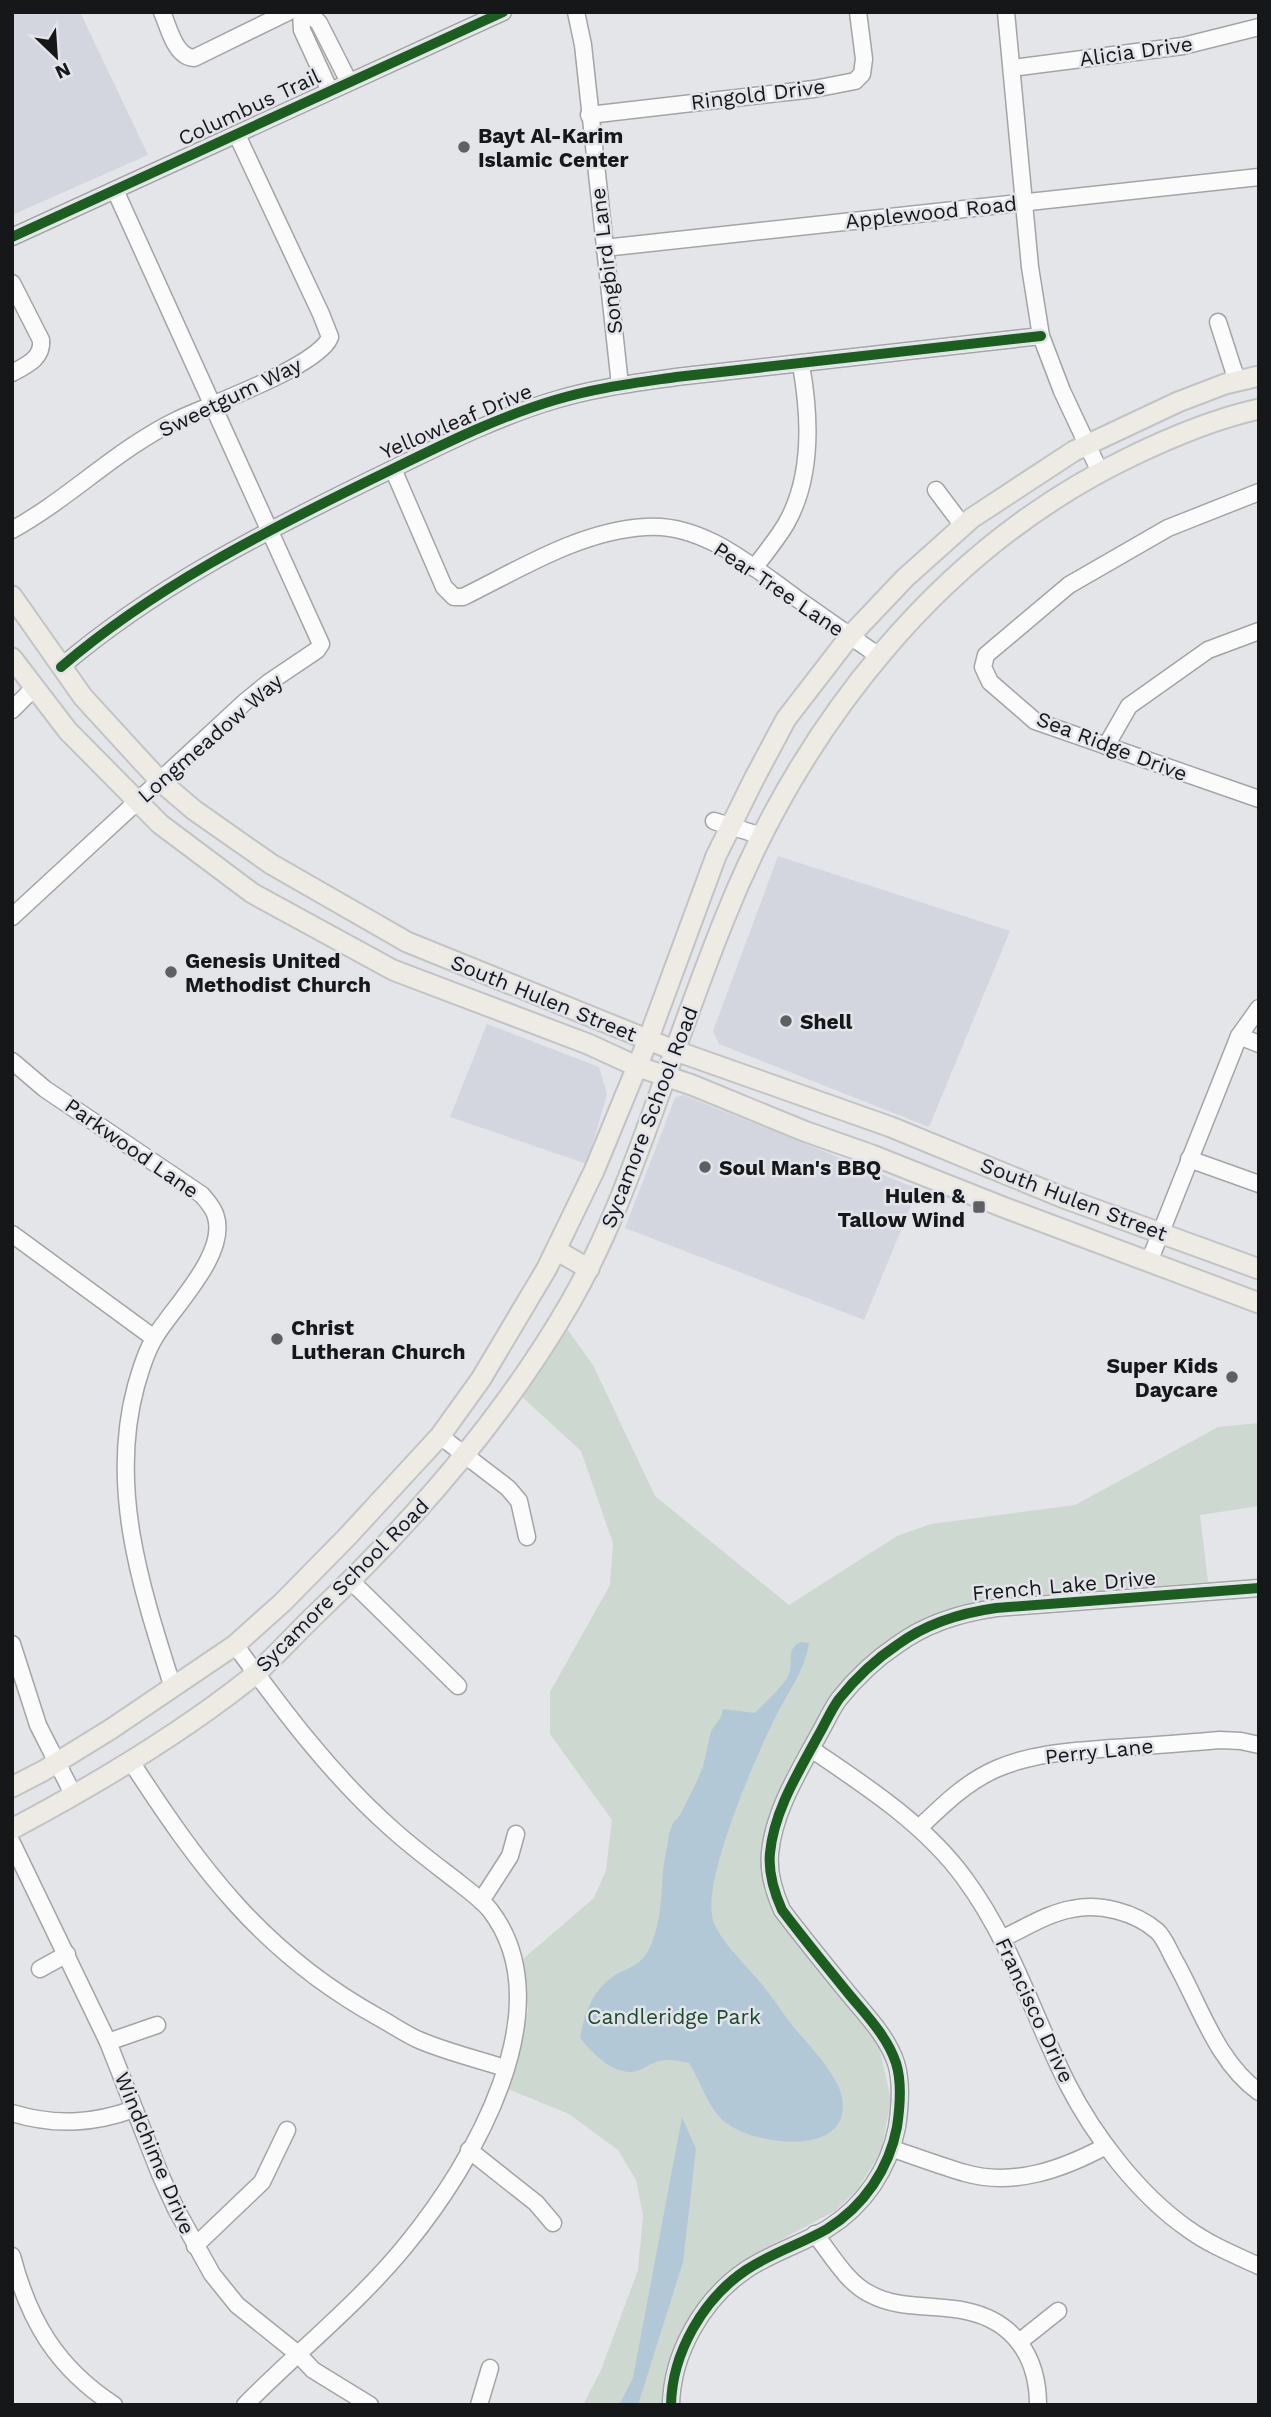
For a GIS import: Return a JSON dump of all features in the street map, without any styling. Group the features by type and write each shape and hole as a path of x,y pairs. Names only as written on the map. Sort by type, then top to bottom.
{"main road":[{"name":"Sycamore School Road","path":"12,1787 55,1764 235,1645 282,1603 346,1538 440,1436 481,1379 556,1250 594,1171 648,1040 716,856 723,823 786,719 791,700 905,578 972,518 1086,444 1178,402 1259,376"},
{"name":"Sycamore School Road","path":"12,1829 130,1760 195,1718 256,1673 400,1532 516,1388 589,1269 625,1190 728,911 762,836 820,734 879,656 919,609 982,552 1042,506 1100,472 1176,436 1259,410"},
{"name":"South Hulen Street","path":"12,596 83,696 160,781 194,810 271,864 407,942 676,1051 847,1110 1064,1198 1259,1269"},
{"name":"South Hulen Street","path":"12,658 68,731 160,824 253,893 393,970 588,1044 636,1066 1259,1303"},
{"path":"393,970 407,942"},
{"path":"837,1143 847,1110"},
{"path":"1003,1207 1018,1178"},
{"path":"556,1250 589,1269"}],"street":[{"path":"162,12 180,53 194,58 288,12"},
{"path":"301,12 302,30 330,91"},
{"path":"308,12 319,23 349,82"},
{"name":"Columbus Trail","path":"12,236 503,12"},
{"name":"Songbird Lane","path":"576,12 583,45 620,385"},
{"name":"Ringold Drive","path":"589,115 855,82 862,74 864,59 858,12"},
{"path":"1006,12 1030,267 1041,336 1062,391 1100,472"},
{"name":"Alicia Drive","path":"1012,68 1184,46 1259,27"},
{"name":"Sweetgum Way","path":"12,530 52,506 121,453 175,421 304,363 324,347 330,337 237,135"},
{"name":"Applewood Road","path":"604,248 1259,177"},
{"name":"Longmeadow Way","path":"12,917 246,701 317,650 321,644 115,190"},
{"path":"12,283 41,340 42,350 36,359 12,373"},
{"path":"1218,322 1237,382"},
{"name":"Yellowleaf Drive","path":"61,667 86,646 165,591 271,530 393,469 512,416 556,400 620,385 1041,336"},
{"path":"754,568 786,523 803,477 806,404 801,365"},
{"name":"Pear Tree Lane","path":"393,469 444,587 454,597 463,597 567,545 630,528 667,527 688,533 740,558 879,656"},
{"path":"936,490 963,526"},
{"name":"Sea Ridge Drive","path":"1259,492 1168,527 1069,585 986,655 983,667 990,682 1035,721 1259,799"},
{"path":"1106,746 1129,706 1208,650 1259,631"},
{"path":"12,710 34,688"},
{"path":"723,823 762,836"},
{"path":"1149,1262 1239,1036 1259,1008"},
{"path":"1239,1036 1259,1044"},
{"name":"Parkwood Lane","path":"12,1061 46,1089 202,1195 217,1217 217,1237 211,1256 154,1338 136,1387 127,1429 125,1458 129,1524 150,1616 173,1688"},
{"path":"1189,1159 1259,1184"},
{"path":"12,1234 154,1338"},
{"path":"440,1436 508,1488 519,1502 527,1537"},
{"path":"351,1581 458,1686"},
{"name":"French Lake Drive","path":"671,2405 676,2373 684,2347 711,2302 747,2269 815,2235 846,2215 874,2183 893,2149 900,2093 896,2064 883,2034 803,1938 782,1910 775,1895 770,1854 775,1825 793,1782 838,1700 896,1645 964,1612 1259,1588"},
{"path":"12,1644 38,1725 55,1764 73,1794"},
{"path":"235,1645 344,1784 489,1909 514,1956 519,2003 515,2031 493,2103 444,2193 407,2245 348,2308 245,2405"},
{"name":"Perry Lane","path":"919,1828 950,1798 973,1781 996,1769 1023,1760 1061,1752 1220,1740 1259,1745"},
{"name":"Francisco Drive","path":"811,1749 919,1828 965,1878 1003,1938 1067,2082 1105,2146 1161,2207 1187,2229 1259,2266"},
{"path":"130,1760 174,1829 223,1891 246,1917 300,1967 419,2040 505,2068"},
{"path":"481,1900 510,1856 516,1834"},
{"name":"Windchime Drive","path":"12,1843 108,2042 159,2175 212,2274 237,2305 298,2354 313,2370 370,2405"},
{"path":"1003,1938 1070,1909 1092,1907 1139,1919 1159,1932 1219,2045 1238,2072 1259,2092"},
{"path":"40,1969 67,1954"},
{"path":"108,2042 157,2025"},
{"path":"12,2113 64,2123 102,2119 134,2109"},
{"path":"195,2246 262,2182 287,2130"},
{"path":"893,2149 967,2174 995,2178 1034,2175 1079,2161 1105,2146"},
{"path":"469,2150 536,2203 553,2223"},
{"path":"815,2235 856,2285 871,2295 906,2305 967,2311 1003,2326 1019,2342 1031,2363 1038,2388 1038,2405"},
{"path":"12,2256 20,2286 42,2333 74,2373 114,2405"},
{"path":"1019,2342 1058,2311"},
{"path":"479,2405 490,2368"}],"shaded area":[{"path":"12,12 80,12 148,155 12,215"},
{"path":"778,856 1010,931 929,1127 719,1044 713,1031"},
{"path":"487,1024 599,1067 607,1094 587,1164 450,1117"},
{"path":"683,1095 918,1189 864,1320 625,1228 675,1098"}],"green space":[{"name":"Candleridge Park","path":"565,1326 593,1365 655,1496 789,1605 897,1536 931,1524 1075,1505 1218,1427 1259,1423 1259,1506 1200,1515 1208,1582 1013,1597 949,1610 883,1645 829,1701 772,1809 761,1846 762,1876 782,1923 879,2046 891,2100 881,2152 857,2190 835,2211 752,2255 702,2299 676,2352 672,2405 583,2405 601,2370 638,2270 643,2215 636,2180 618,2150 569,2114 508,2089 528,2011 523,1959 594,1898 606,1870 612,1820 550,1734 550,1692 610,1585 613,1543 581,1451 521,1396"}],"water":[{"path":"800,1642 809,1643 804,1662 767,1734 745,1785 724,1844 712,1896 713,1918 723,1939 823,2062 842,2097 842,2116 833,2130 819,2138 781,2141 761,2138 729,2125 711,2105 689,2063 664,2060 637,2071 623,2071 602,2060 580,2038 587,2013 599,1990 611,1978 638,1963 651,1945 659,1914 669,1834 703,1767 711,1731 723,1709 755,1713 786,1680 790,1671 792,1649"},
{"path":"682,2117 696,2149 683,2262 638,2405 619,2405 633,2378"}],"cycle path":[{"path":"12,237 503,12"},
{"path":"61,667 133,612 249,542 438,447 531,408 585,392 676,377 1041,336"},
{"path":"671,2405 677,2366 684,2347 716,2296 746,2270 827,2229 852,2209 881,2172 897,2127 900,2086 892,2053 875,2026 782,1910 771,1875 772,1837 776,1822 795,1778 839,1699 866,1670 908,1637 957,1616 996,1608 1259,1588"}],"place":[{"name":"Bayt Al-Karim Islamic Center","path":"464,147"},
{"name":"Genesis United Methodist Church","path":"171,972"},
{"name":"Shell","path":"786,1021"},
{"name":"Soul Man's BBQ","path":"705,1167"},
{"name":"Hulen & Tallow Wind","path":"979,1207"},
{"name":"Christ Lutheran Church","path":"277,1339"},
{"name":"Super Kids Daycare","path":"1232,1377"}]}
